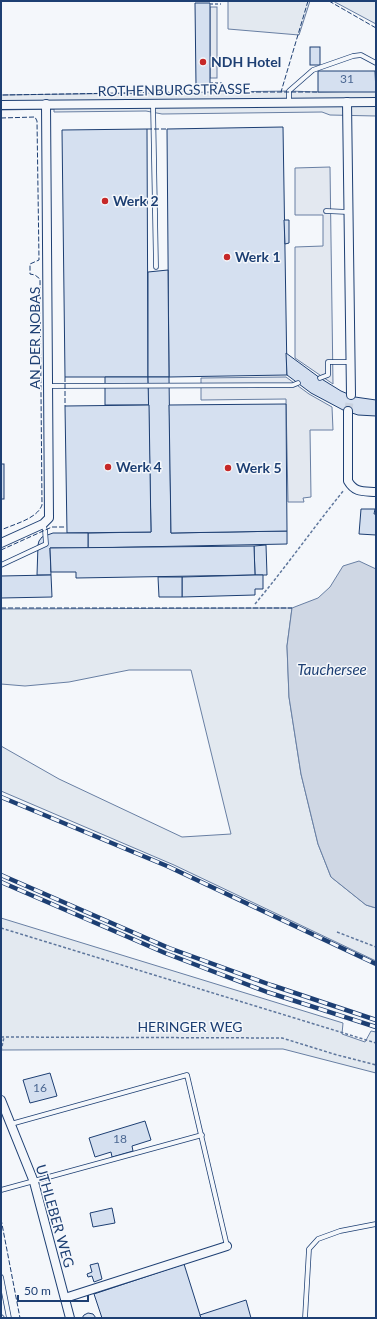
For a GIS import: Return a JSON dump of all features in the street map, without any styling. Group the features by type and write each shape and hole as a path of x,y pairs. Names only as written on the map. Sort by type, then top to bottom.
{"street":[{"path":"347,102 351,395"},
{"name":"ROTHENBURGSTRASSE","path":"1,105 376,102"},
{"name":"AN DER NOBAS","path":"43,524 49,518 46,104"},
{"path":"348,411 348,481 352,487 359,491 376,492"},
{"path":"1,543 43,524"},
{"name":"UTHLEBER WEG","path":"1,1100 34,1182 70,1318"},
{"path":"65,1298 227,1246"}],"lane":[{"path":"289,102 289,91 313,70 353,56 361,55 376,63"},
{"path":"154,103 156,267"},
{"path":"326,212 348,212"},
{"path":"320,378 328,375 328,362 350,362"},
{"path":"48,386 286,385 298,383"},
{"path":"1,565 46,544 43,524"},
{"path":"11,1124 187,1075 227,1246"},
{"path":"1,1190 202,1135"},
{"path":"305,1318 309,1249 318,1239 376,1224"},
{"path":"1,1277 9,1318"}],"path":[{"path":"210,4 221,4"},
{"path":"210,83 222,83"},
{"path":"255,604 344,490 352,487"},
{"path":"1,928 376,1043"},
{"path":"338,932 376,947"},
{"name":"HERINGER WEG","path":"1,1037 282,1038 376,1065"},
{"path":"1,1051 4,1037"}],"shaded area":[{"path":"228,1 310,1 299,35 228,29"},
{"path":"333,1 376,1 376,24"},
{"path":"210,7 217,7 217,78 210,78"},
{"path":"376,91 376,116 330,115 322,112 162,114 146,111 54,112 54,109 1,110 1,95"},
{"path":"330,167 333,384 295,358 295,247 323,246 323,215 295,215 295,168"},
{"path":"286,377 309,394 332,407 333,430 310,430 311,497 303,498 304,502 288,502 286,399 201,400 201,378"},
{"path":"292,608 287,646 289,697 301,774 318,844 331,877 366,905 376,908 376,961 174,865 1,791 1,746 59,779 182,837 231,834 191,670 129,670 69,682 25,686 1,684 1,609"},
{"path":"1,918 343,1023 342,1034 365,1042 371,1031 376,1032 376,1073 283,1049 1,1050"}],"water":[{"name":"Tauchersee","path":"359,561 376,569 376,908 366,905 331,877 318,844 301,774 289,697 287,646 292,608 318,598 330,587 343,566"}],"building":[{"path":"195,3 210,3 210,84 196,85"},
{"path":"310,47 320,47 320,65 310,65"},
{"path":"318,71 375,71 376,92 318,92"},
{"name":"Werk 1","path":"283,127 287,375 169,377 167,129"},
{"name":"Werk 2","path":"147,129 148,377 65,377 62,130"},
{"path":"284,220 289,220 289,243 285,244"},
{"path":"168,270 169,377 148,377 148,272"},
{"path":"286,353 320,378 341,391 355,397 376,400 376,416 358,415 343,410 311,393 287,375"},
{"path":"105,377 148,377 149,405 105,405"},
{"path":"148,377 169,377 171,533 287,531 287,544 88,548 88,533 151,532"},
{"name":"Werk 5","path":"286,404 287,531 171,533 169,405"},
{"name":"Werk 4","path":"149,405 151,532 67,533 65,406"},
{"path":"1,464 4,464 4,499 1,499"},
{"path":"361,509 375,509 376,535 359,534"},
{"path":"53,533 88,533 88,548 50,548 51,575 37,575 39,541 42,537"},
{"path":"266,545 267,575 255,575 254,546"},
{"path":"254,546 255,575 76,578 76,572 51,572 50,548"},
{"path":"51,575 52,597 1,598 1,576"},
{"path":"263,575 263,589 255,589 255,595 182,597 182,577"},
{"path":"158,577 182,577 182,597 159,597"},
{"path":"50,1073 57,1096 30,1103 23,1080"},
{"path":"145,1121 151,1140 132,1146 133,1151 112,1157 111,1152 95,1157 89,1138"},
{"path":"112,1208 115,1223 93,1227 90,1213"},
{"path":"98,1263 102,1279 94,1282 92,1276 88,1277 87,1274 92,1272 90,1265"},
{"path":"184,1264 201,1318 102,1318 94,1294"},
{"path":"246,1300 251,1318 201,1318 200,1315"},
{"path":"88,1313 93,1314 96,1318 82,1318"}],"tunnel":[{"path":"348,411 351,395"}],"railway":[{"path":"1,797 167,866 376,964"},
{"path":"1,875 169,948 271,985 376,1020"},
{"path":"1,882 165,953 267,992 376,1027"}],"fence":[{"path":"308,1 281,92 318,92"},
{"path":"329,1 376,28"},
{"path":"3,95 185,92"},
{"path":"228,92 281,92"},
{"path":"1,118 35,117 37,121 39,260 30,264 30,274 35,275 40,279 42,505 35,514 1,530"},
{"path":"147,129 167,129"},
{"path":"65,377 65,406"},
{"path":"1,550 52,527 66,527"},
{"path":"1,608 292,608"},
{"path":"1,1219 20,1318"}],"place":[{"name":"NDH Hotel","path":"203,62"},
{"name":"Werk 2","path":"105,201"},
{"name":"Werk 1","path":"227,257"},
{"name":"Werk 4","path":"108,467"},
{"name":"Werk 5","path":"228,468"}]}
